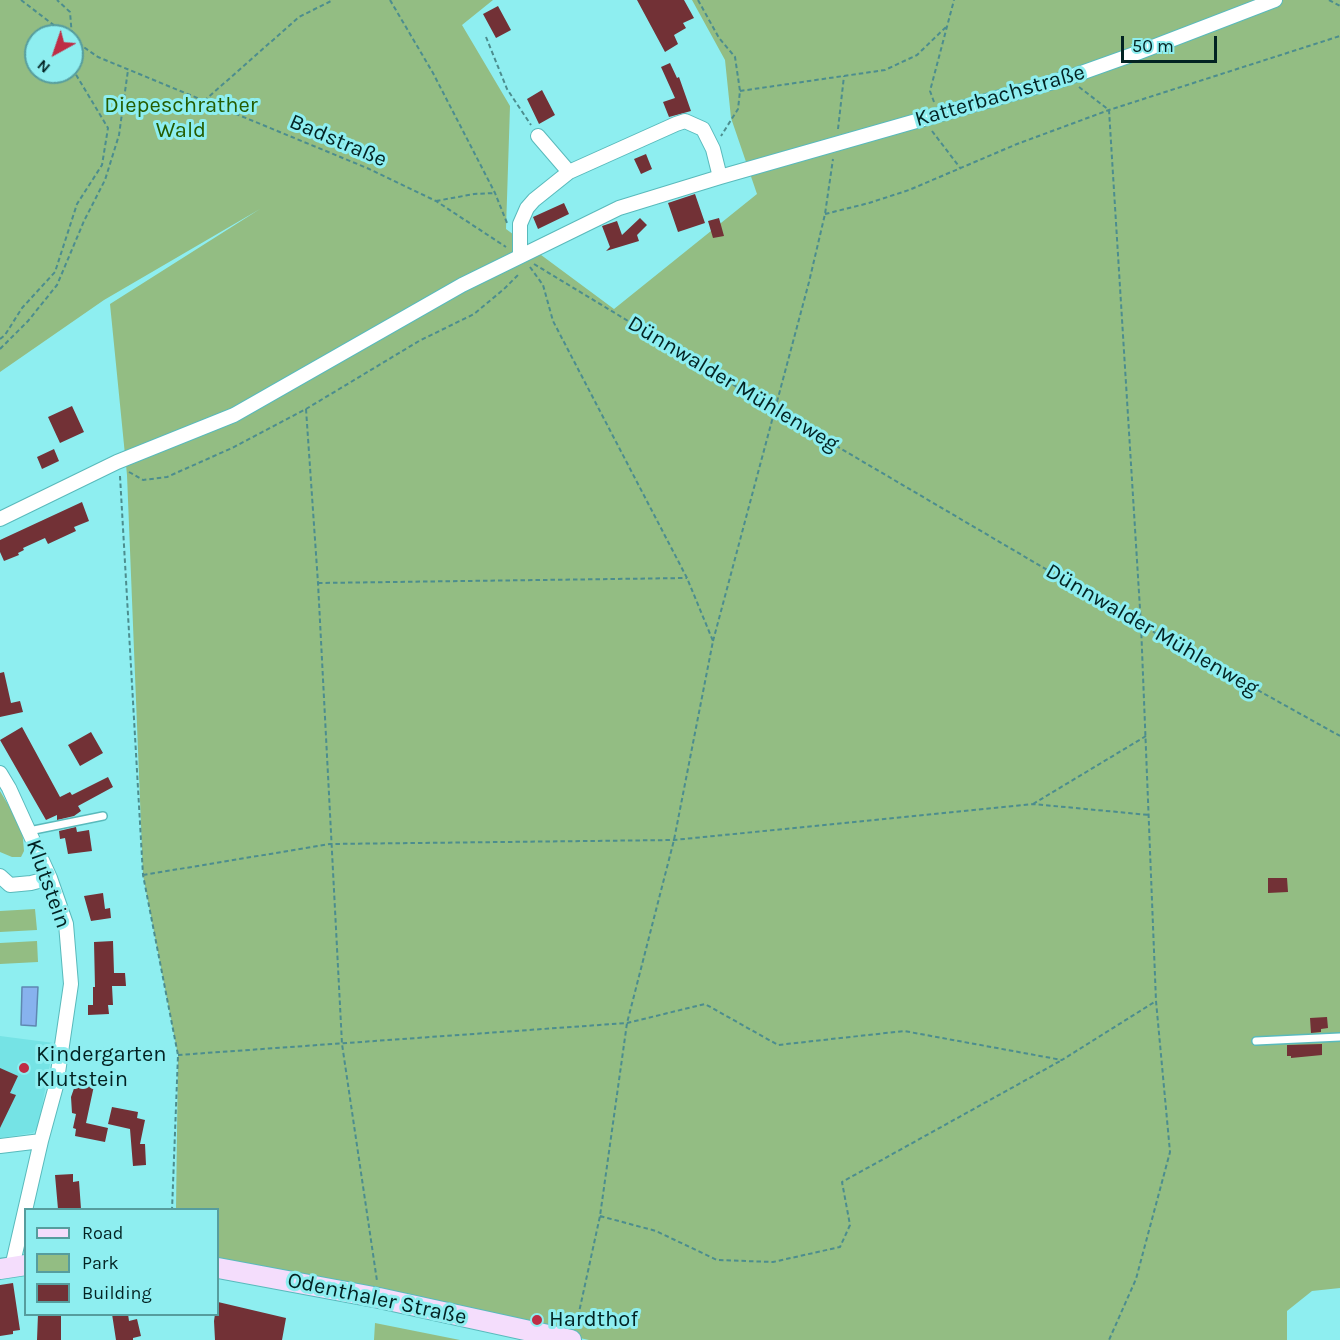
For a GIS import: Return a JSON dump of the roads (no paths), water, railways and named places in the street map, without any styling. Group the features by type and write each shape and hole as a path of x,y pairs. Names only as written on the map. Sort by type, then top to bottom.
{"main road":[{"name":"Odenthaler Straße","path":"219,1268 573,1334"}],"street":[{"name":"Katterbachstraße","path":"524,260 619,208 836,143 1067,78 1275,0"},
{"path":"0,519 118,464 234,415 462,285 524,260 520,224 527,208 569,172 685,121 703,129 713,149 720,177"},
{"path":"538,136 569,172"},
{"name":"Klutstein","path":"0,774 50,878 66,924 71,984 56,1086 26,1208"},
{"path":"0,876 10,885 32,883 50,878"},
{"path":"0,1146 41,1141"},
{"name":"Klutstein","path":"13,1267 24,1218"}],"lane":[{"path":"29,831 103,816"},
{"path":"1256,1041 1340,1037"}],"place":[{"name":"Kindergarten Klutstein","path":"24,1068"},
{"name":"Hardthof","path":"537,1320"}],"park label":[{"name":"Diepeschrather Wald","path":"181,118"}]}
